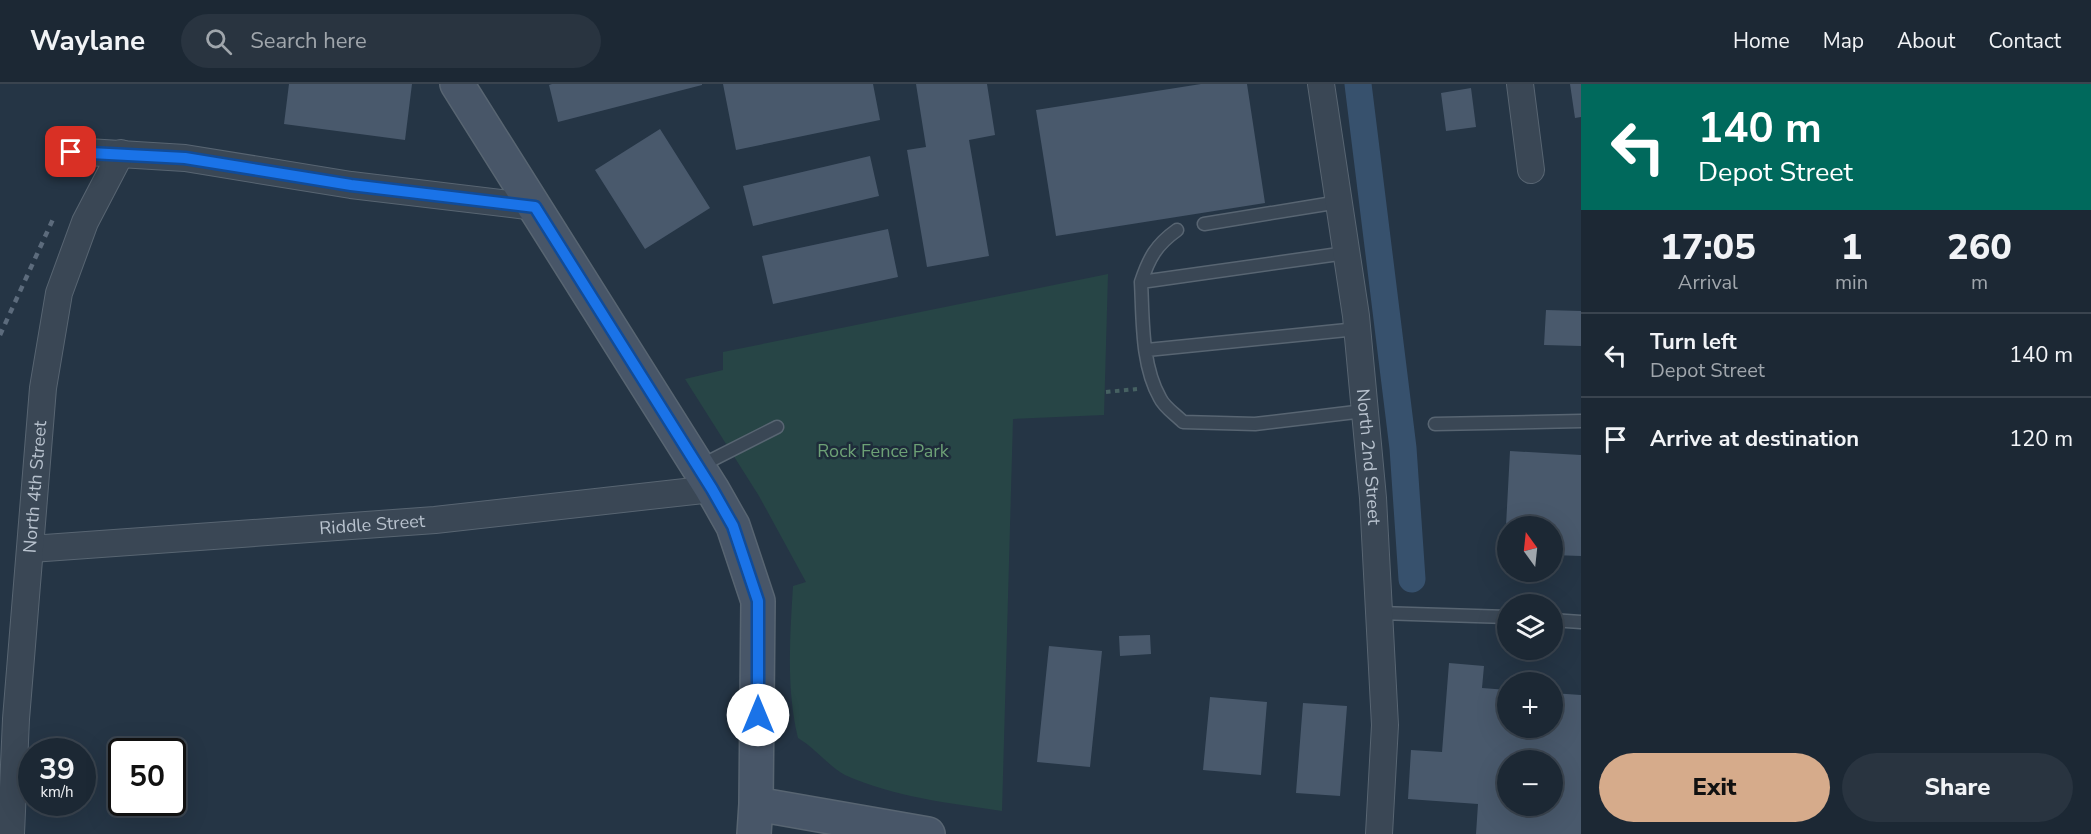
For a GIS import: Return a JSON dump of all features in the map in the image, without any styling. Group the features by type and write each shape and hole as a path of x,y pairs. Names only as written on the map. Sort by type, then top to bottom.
{"main road":[{"path":"457,84 733,526 758,601 755,819 928,834"}],"street":[{"name":"North 2nd Street","path":"1321,84 1357,329 1364,411 1385,725 1379,834"},
{"path":"1520,84 1531,170"},
{"path":"71,152 185,158 351,185 535,207"},
{"name":"North 4th Street","path":"11,834 16,719 43,388 59,293 85,222 121,153"},
{"name":"Riddle Street","path":"31,549 435,520 705,478"}],"lane":[{"path":"1204,224 1339,202"},
{"path":"1177,230 1161,242 1149,257 1141,282 1149,368 1160,399 1182,422 1255,424 1364,411"},
{"path":"1141,282 1346,253"},
{"path":"1147,350 1357,329"},
{"path":"1435,424 1581,421"},
{"path":"705,478 777,427"},
{"path":"1379,614 1497,617"},
{"path":"1563,621 1581,622"}],"path":[{"path":"1106,392 1155,385"}],"green space":[{"name":"Rock Fence Park","path":"1108,274 1104,415 1013,419 1002,811 902,794 845,775 798,738 794,719 790,682 793,586 806,582 759,496 685,379 723,370 723,352"}],"building":[{"path":"289,84 412,84 405,140 284,124"},
{"path":"723,84 873,84 880,120 736,150"},
{"path":"916,84 987,84 995,135 969,140 989,256 927,267 907,150 926,147"},
{"path":"1201,84 1247,84 1265,203 1056,236 1036,110"},
{"path":"1570,84 1581,84 1581,117 1575,118"},
{"path":"549,85 702,85 558,122"},
{"path":"1471,88 1476,127 1446,131 1441,93"},
{"path":"660,129 710,208 645,249 595,170"},
{"path":"870,156 879,196 753,226 743,186"},
{"path":"888,229 898,277 773,304 762,256"},
{"path":"1546,310 1581,311 1581,346 1544,345"},
{"path":"1510,451 1581,455 1581,556 1563,555 1563,516 1507,516"},
{"path":"1150,635 1151,654 1120,656 1119,636"},
{"path":"1049,646 1102,651 1090,767 1037,762"},
{"path":"1449,663 1484,666 1482,688 1497,689 1497,738 1563,738 1563,694 1581,695 1581,834 1476,834 1478,804 1408,799 1411,750 1442,752"},
{"path":"1210,697 1267,702 1261,775 1203,770"},
{"path":"1303,703 1347,706 1340,796 1296,793"}],"waterway":[{"path":"1358,84 1403,448 1412,579"}],"railway":[{"path":"0,335 54,217"}],"route":[{"path":"71,152 185,158 351,185 535,207 733,526 758,601 758,715"}]}
